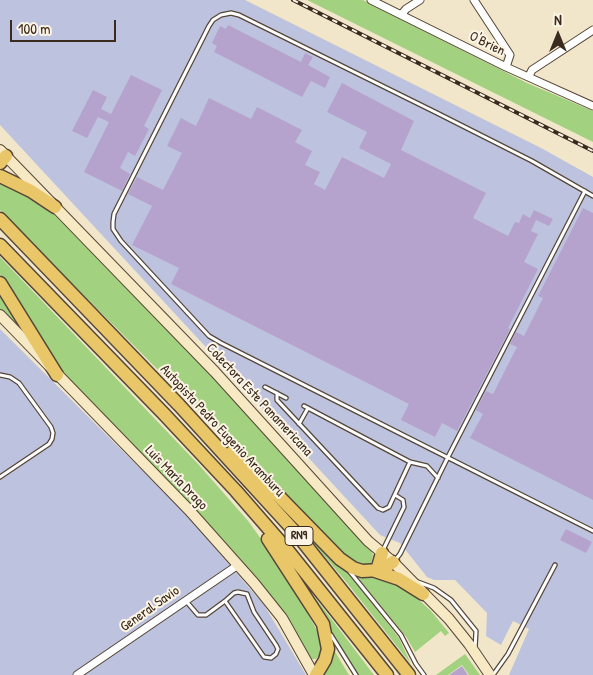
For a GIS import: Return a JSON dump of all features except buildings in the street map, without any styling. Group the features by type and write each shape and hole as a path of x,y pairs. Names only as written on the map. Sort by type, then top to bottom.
{"highway":[{"path":"0,176 31,191 55,207"},
{"name":"Autopista Pedro Eugenio Aramburu","path":"0,219 179,404 296,532 409,675"},
{"name":"RN9","path":"0,245 236,491 289,552 387,675"},
{"path":"0,283 57,376"},
{"path":"179,404 262,479 340,559 353,568 362,571 375,571 386,568 392,562"},
{"path":"236,491 323,624 328,649 315,675"},
{"path":"375,571 382,553"},
{"path":"375,571 399,579 424,594"}],"street":[{"name":"O'Brien","path":"371,0 506,67 593,106"},
{"path":"401,15 406,9 420,0"},
{"path":"474,0 510,55 506,67"},
{"path":"529,76 532,70 593,30"},
{"name":"Colectora Este Panamericana","path":"2,157 55,207 215,372 368,541 410,579 449,619 492,675"},
{"name":"Luis María Drago","path":"2,322 189,510 273,604 315,675"},
{"name":"General Savio","path":"77,675 238,565"}],"lane":[{"path":"593,196 532,161 239,14 231,13 221,15 208,26 114,214 113,229 209,336 221,344 448,457 593,532"},
{"path":"392,562 400,554 585,191"},
{"path":"0,375 10,377 19,383 51,427 53,433 49,444 0,477"},
{"path":"265,387 286,398"},
{"path":"278,393 277,400 378,508 386,510 410,462"},
{"path":"304,406 410,462 427,466 438,478"},
{"path":"299,424 308,408"},
{"path":"382,553 404,507 403,500 395,495"},
{"path":"340,559 401,635 424,675"},
{"path":"492,675 508,654 555,565"},
{"path":"410,579 434,588 451,600 476,631 477,639 474,652"},
{"path":"186,600 198,615 206,615 225,601 238,592 247,594 254,612 278,649 276,654 271,658 264,657 225,601"},
{"path":"323,624 356,675"}],"shaded area":[{"path":"0,0 245,0 543,149 593,177 593,675 509,675 529,629 513,621 501,645 486,636 487,613 455,580 434,580 427,577 400,543 380,535 0,125"},
{"path":"0,329 185,513 264,605 306,675 0,675"}],"green space":[{"path":"307,0 363,0 527,83 593,111 593,142"},
{"path":"0,179 28,193 58,216 275,441 370,549 373,555 371,564 365,567 349,562 277,486 167,379 12,223 0,210"},
{"path":"0,257 199,465 249,522 287,576 320,636 322,648 320,655 316,659 311,659 307,655 280,608 237,556 73,384 55,361 0,274"},
{"path":"0,291 38,348 0,310"},
{"path":"275,497 354,580 399,638 411,664 347,583"},
{"path":"356,575 376,575 404,586 431,611 449,633 445,636 441,631 415,652 407,638"},
{"path":"300,581 317,600 374,675 358,675"},
{"path":"331,645 349,675 325,675"},
{"path":"465,654 480,675 469,675 462,665 448,675 436,675"}],"railway":[{"path":"293,0 593,151"}]}
